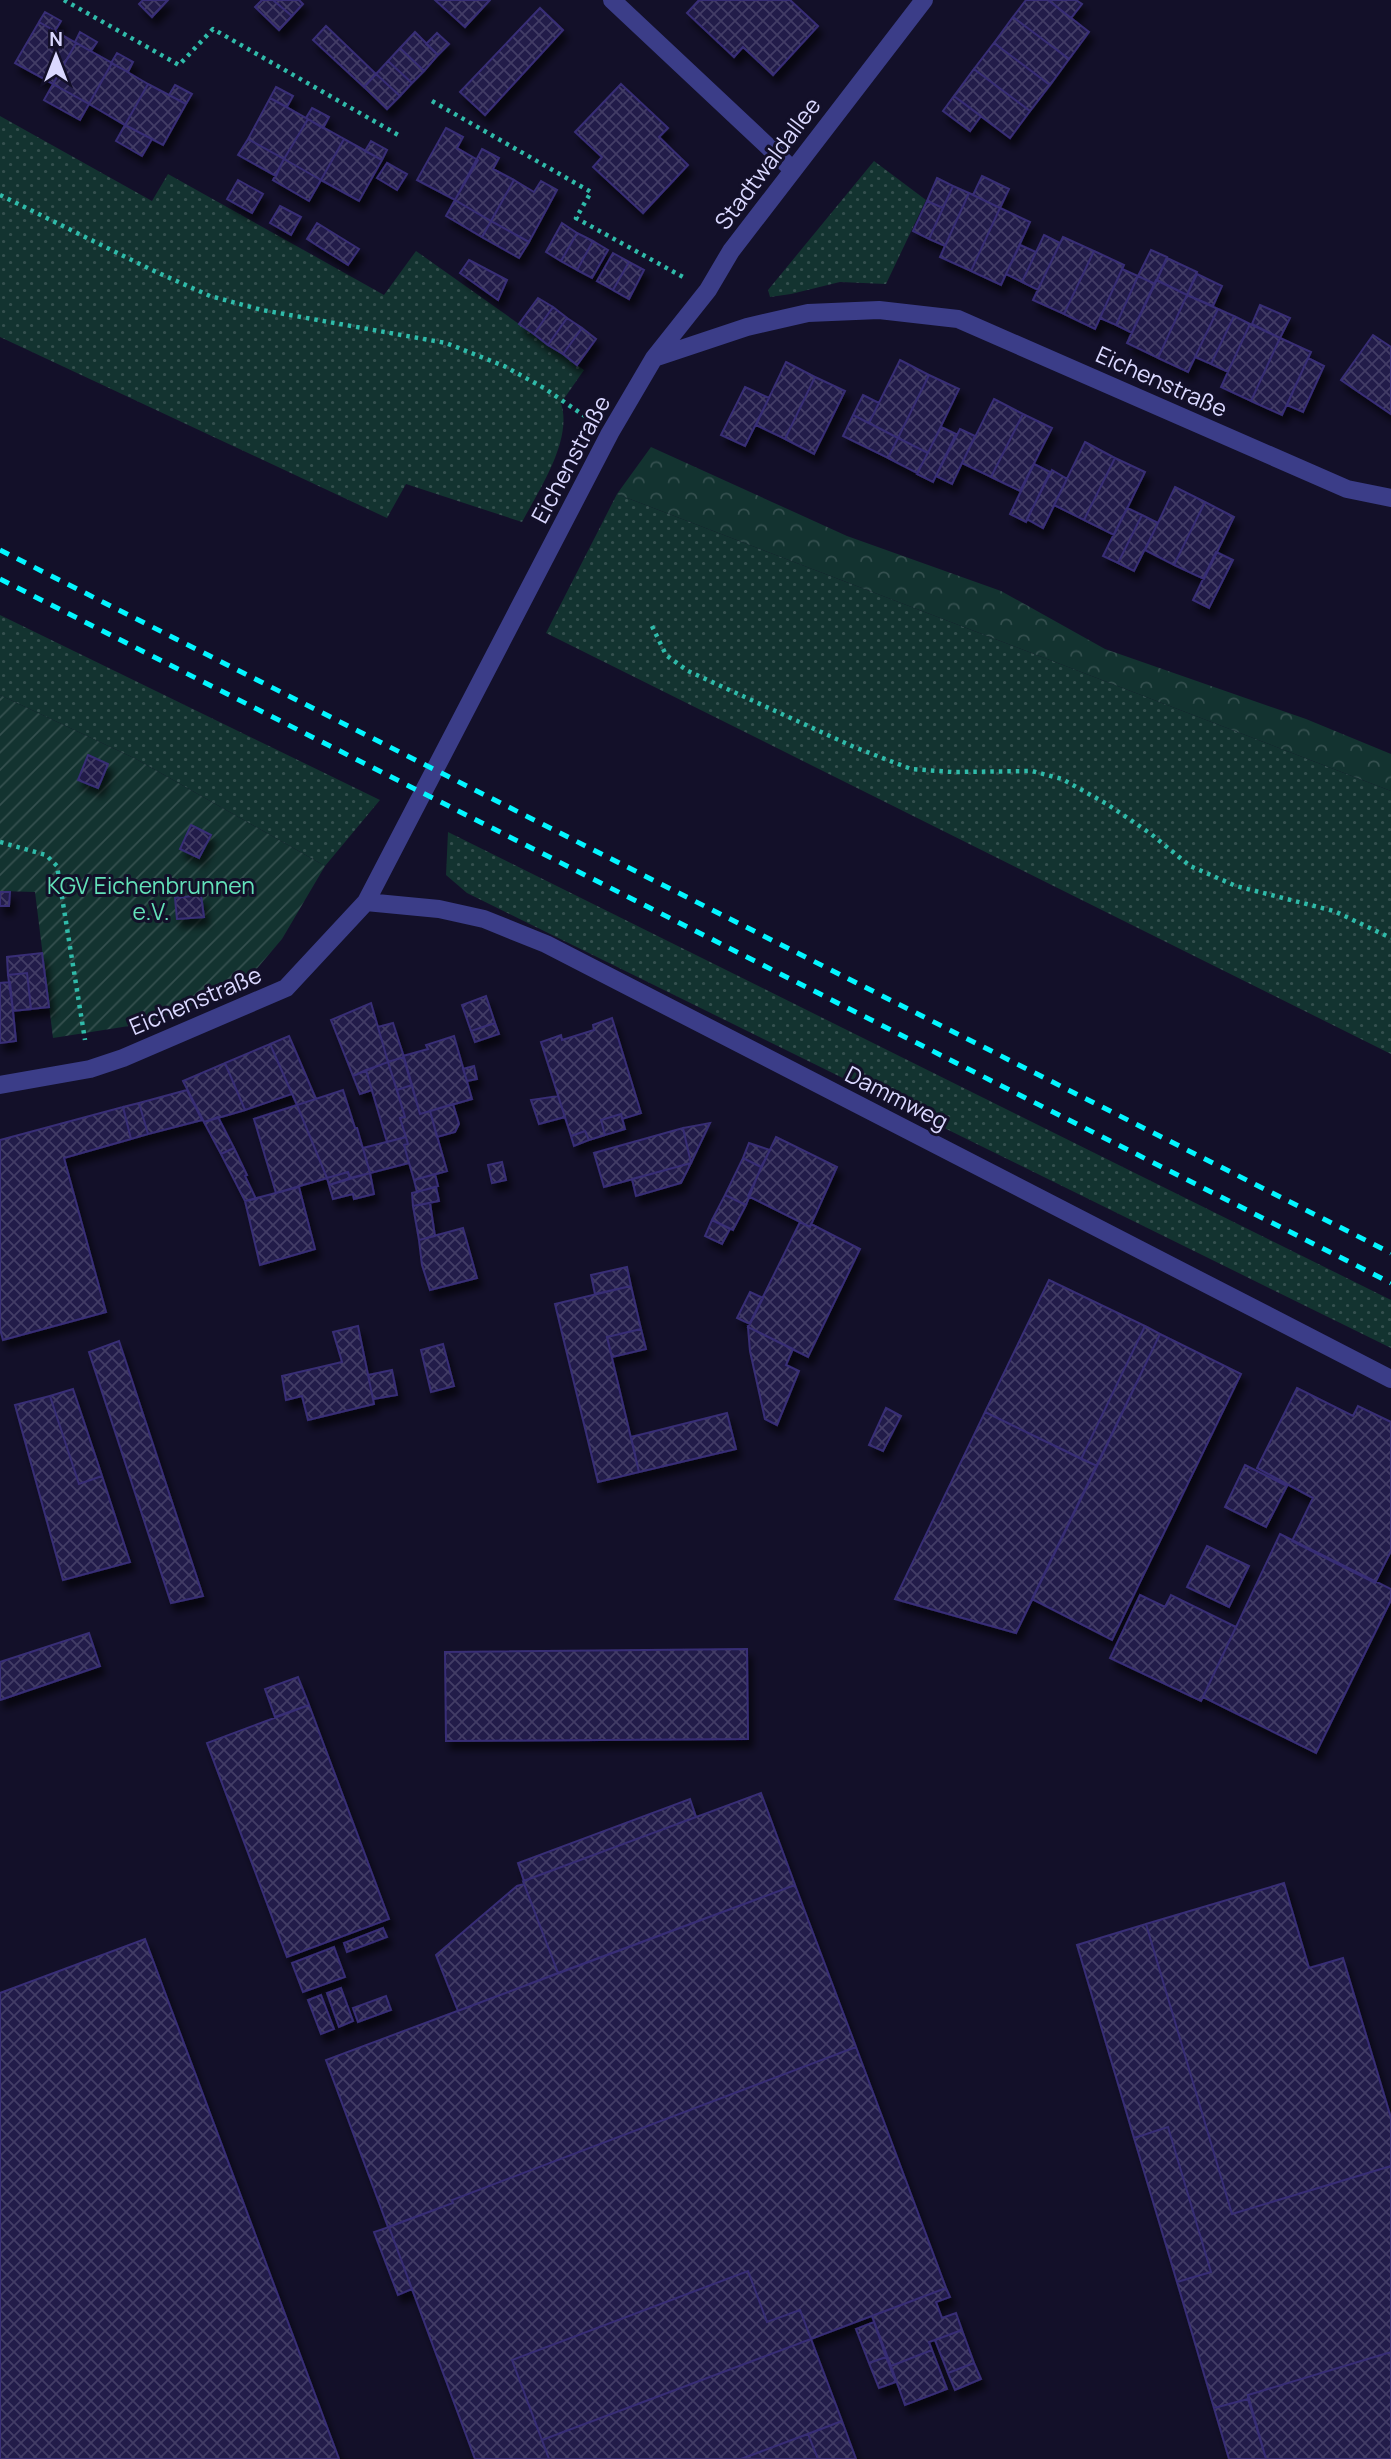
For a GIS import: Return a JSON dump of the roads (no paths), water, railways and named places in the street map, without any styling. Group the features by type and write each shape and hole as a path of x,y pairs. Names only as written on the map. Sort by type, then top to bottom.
{"street":[{"path":"612,0 792,169"},
{"name":"Stadtwaldallee","path":"654,358 708,290 731,251 792,169 923,0"},
{"name":"Eichenstraße","path":"0,1085 90,1069 123,1058 286,988 366,902 610,433 654,358 747,327 808,313 879,310 958,319 1347,489 1391,498"},
{"name":"Dammweg","path":"366,902 439,909 484,919 546,944 1391,1380"}],"railway":[{"path":"0,550 1391,1253"},
{"path":"0,579 1391,1283"}],"park label":[{"name":"KGV Eichenbrunnen e.V.","path":"151,898"}]}
